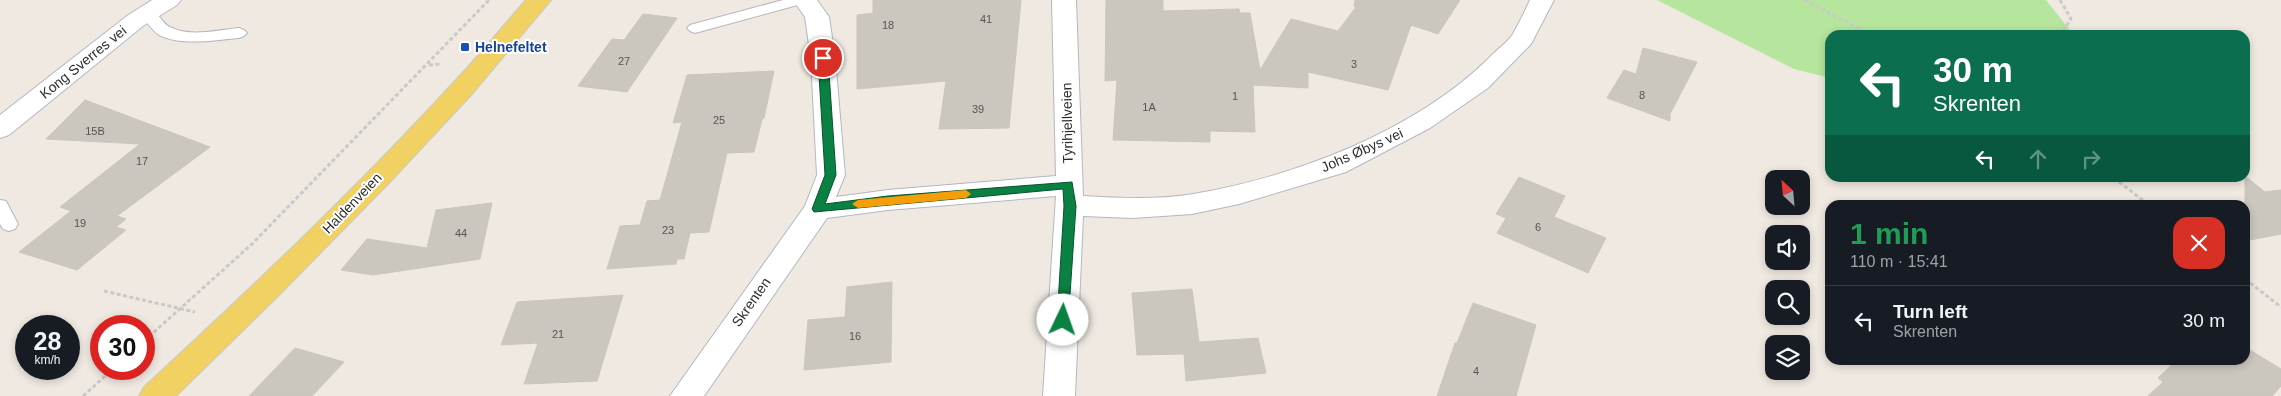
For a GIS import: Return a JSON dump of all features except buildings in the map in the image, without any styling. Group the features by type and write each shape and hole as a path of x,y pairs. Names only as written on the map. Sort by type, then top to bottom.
{"main road":[{"name":"Haldenveien","path":"155,396 234,323 453,99 539,0"}],"street":[{"name":"Kong Sverres vei","path":"0,129 127,27 169,0"},
{"name":"Skrenten","path":"686,396 818,209 831,175 823,58 817,17 805,0"},
{"name":"Tyrihjellveien","path":"1059,396 1069,195 1064,0"},
{"name":"Johs Øbys vei","path":"1069,195 1133,208 1192,204 1238,194 1337,165 1421,122 1479,82 1522,38 1542,0"},
{"path":"818,209 888,200 1069,195"}],"lane":[{"path":"695,28 800,0"},
{"path":"148,13 165,32 190,36 239,33"},
{"path":"0,206 9,224"}],"path":[{"path":"155,332 252,244 428,65 489,0"},
{"path":"1804,0 1862,30"},
{"path":"2060,0 2071,19 2063,30"},
{"path":"428,65 440,64"},
{"path":"2119,182 2143,200"},
{"path":"2250,283 2281,307"},
{"path":"104,291 181,308 234,323"},
{"path":"83,396 101,380"}],"green space":[{"path":"1657,0 2046,0 2070,30 1825,30 1825,77 1794,69"}],"slow traffic":[{"path":"858,204 966,194"}],"place":[{"name":"Helnefeltet","path":"465,47"}],"route":[{"path":"823,58 831,175 818,209 888,200 1068,185 1070,206 1063,320"}]}
